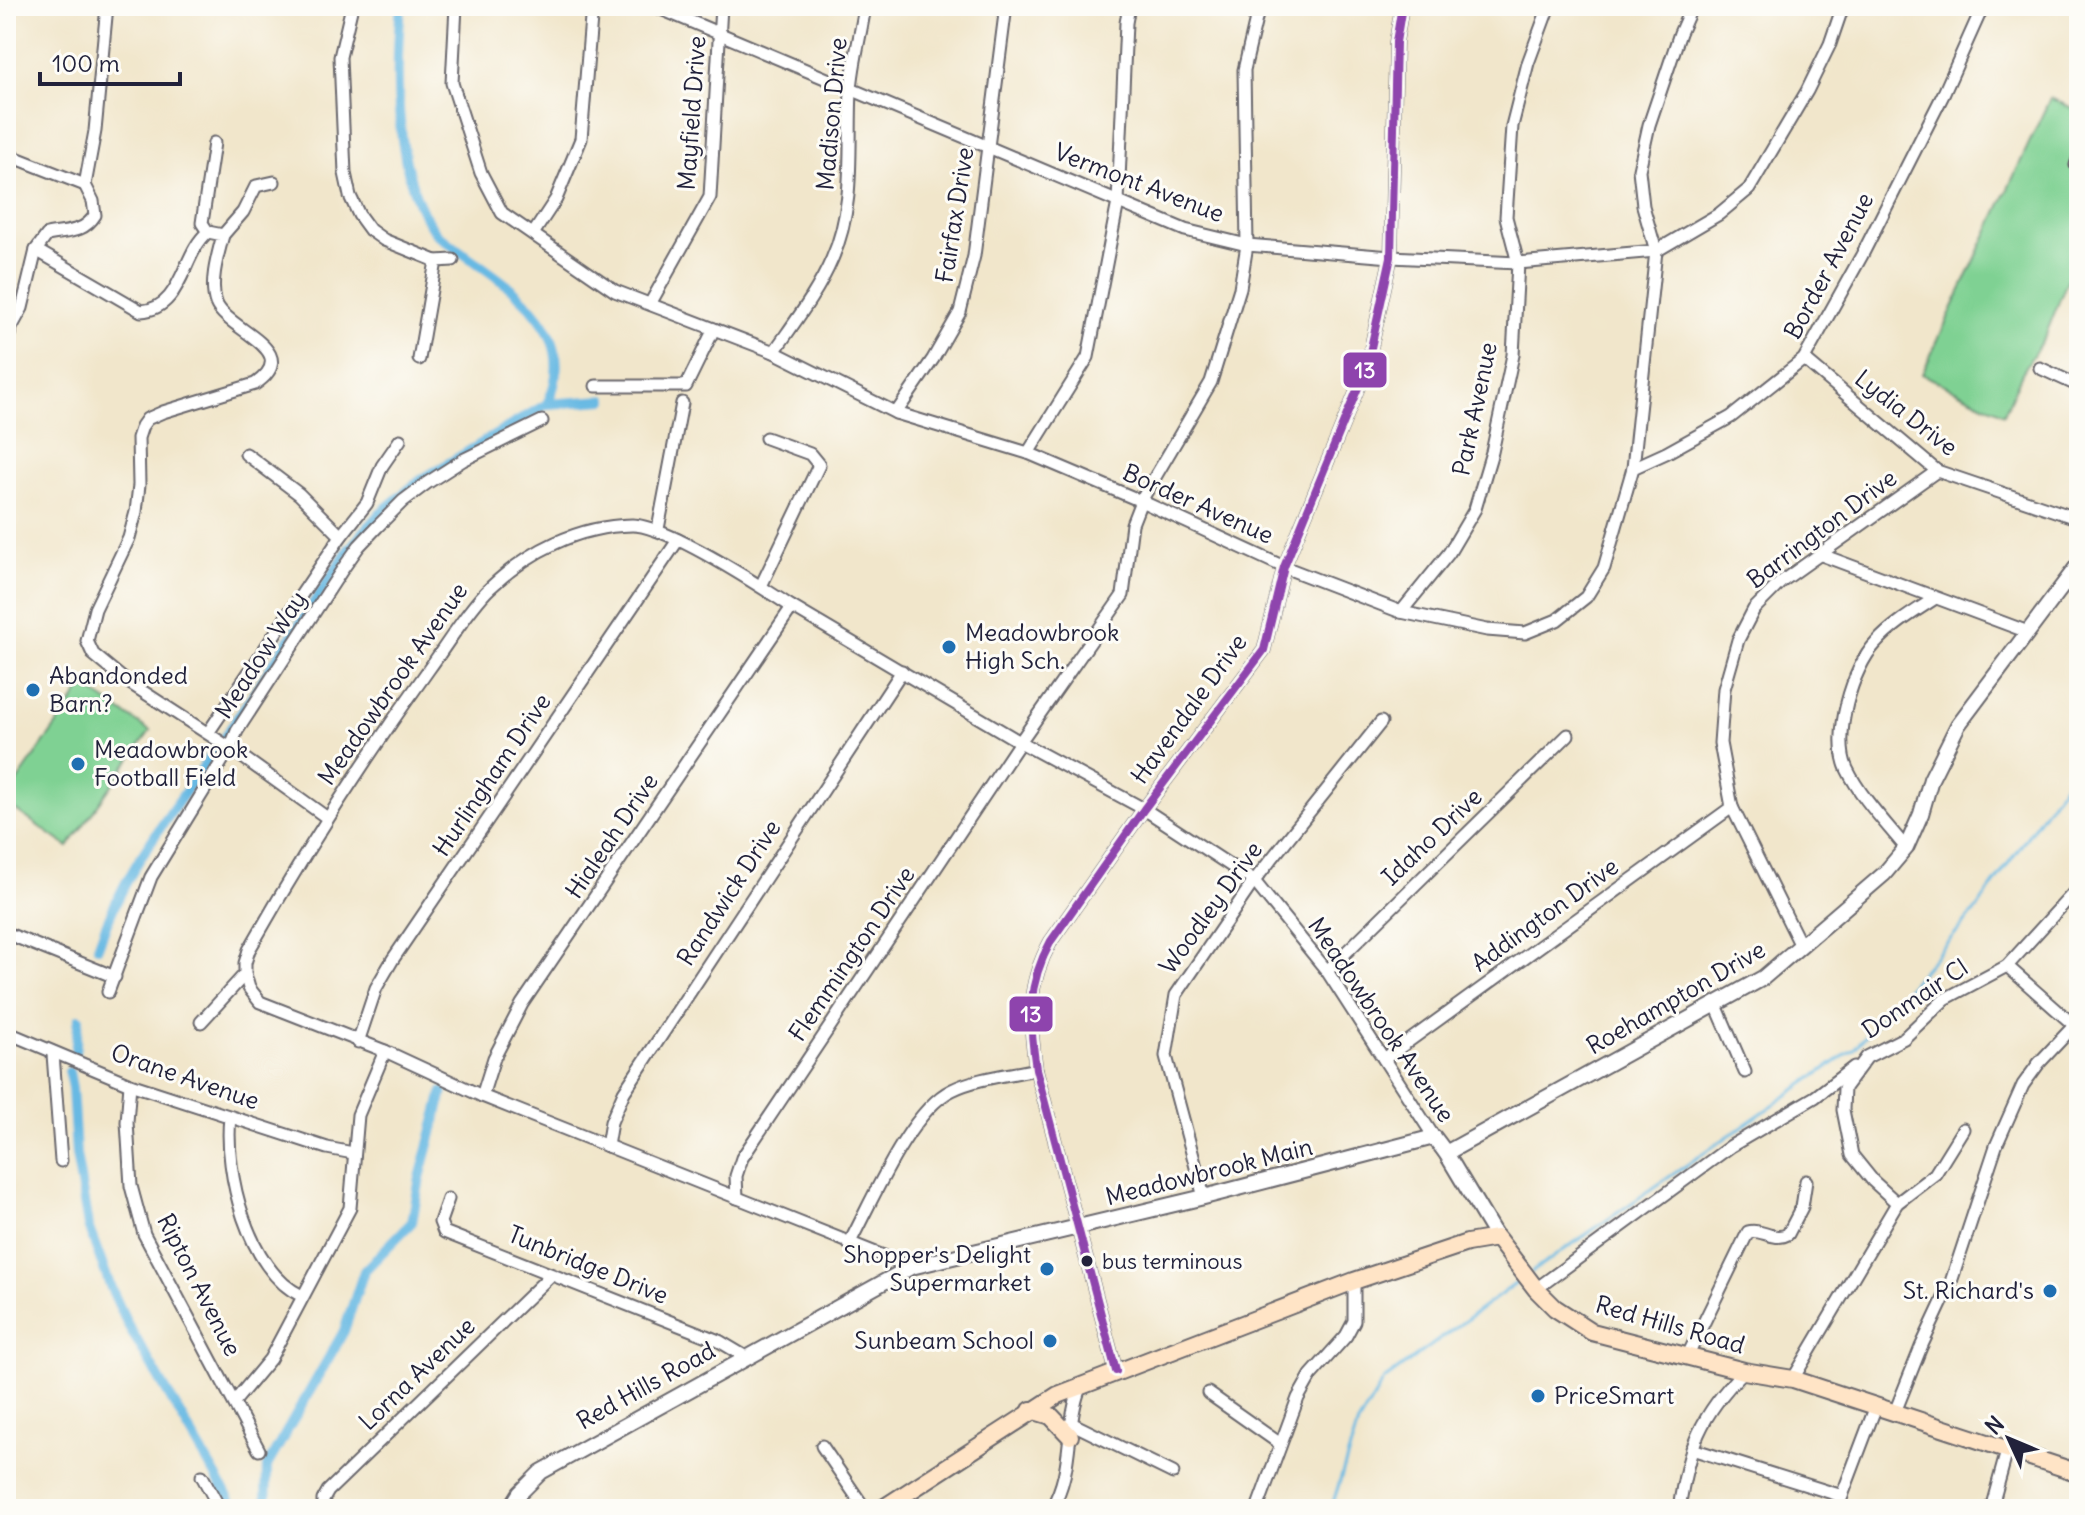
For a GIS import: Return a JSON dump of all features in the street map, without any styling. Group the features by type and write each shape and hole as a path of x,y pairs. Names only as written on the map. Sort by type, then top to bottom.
{"main road":[{"name":"Red Hills Road","path":"1497,1238 1535,1288 1555,1308 1592,1332 1744,1371 1793,1379 2079,1473"},
{"path":"882,1509 1058,1395 1354,1281 1467,1243 1497,1238"},
{"path":"1031,1410 1051,1416 1070,1430"}],"street":[{"path":"6,345 22,308 36,250 47,235 83,229 95,215 93,201 85,185 95,131 107,6"},
{"path":"352,6 340,57 345,173 350,196 370,230 384,240 436,261 453,260"},
{"name":"Border Avenue","path":"456,6 452,83 481,173 502,213 615,291 774,352 896,413 1028,453 1284,567 1401,612 1487,630 1525,633 1557,620 1586,597 1604,568 1633,468 1731,417 1804,359 1869,242 1944,93 1983,6"},
{"path":"533,234 556,199 581,139 592,6"},
{"name":"Vermont Avenue","path":"654,6 1185,230 1247,245 1391,257 1518,263 1656,251 1719,214 1749,189 1807,91 1830,44 1840,7"},
{"name":"Mayfield Drive","path":"650,304 710,197 721,6"},
{"name":"Madison Drive","path":"774,352 833,258 851,178 851,89 865,6"},
{"name":"Fairfax Drive","path":"896,413 960,312 974,256 1006,6"},
{"path":"1028,453 1088,357 1118,202 1129,6"},
{"name":"Flemmington Drive","path":"737,1198 736,1176 742,1158 1020,742 1123,595 1132,524 1141,501 1211,382 1240,288 1247,245 1244,70 1259,6"},
{"name":"Havendale Drive","path":"1116,1371 1036,1069 1029,1022 1033,988 1043,956 1144,809 1264,650 1284,567 1367,366 1391,257 1396,42 1402,6"},
{"name":"Park Avenue","path":"1401,612 1449,553 1475,509 1492,452 1513,355 1518,263 1506,217 1512,126 1528,63 1549,6"},
{"path":"1633,468 1656,251 1643,206 1639,170 1649,125 1692,6"},
{"path":"214,143 202,223 208,232 223,235"},
{"path":"6,154 85,185"},
{"path":"2079,156 2076,165 2079,169"},
{"path":"274,182 256,186 243,212 223,235 214,283 215,299 222,314 264,345 270,353 268,373 255,384 163,412 147,419 142,426 138,438 136,512 129,538 95,609 87,641 93,654 122,678 208,733 326,817"},
{"path":"36,250 132,307 150,311 165,301 182,278 197,243 208,232"},
{"path":"419,359 436,261"},
{"path":"596,386 686,386 714,329"},
{"name":"Lydia Drive","path":"1804,359 1937,471 2079,519"},
{"path":"2040,368 2079,385"},
{"path":"658,529 682,403"},
{"name":"Meadow Way","path":"108,992 151,877 230,748 237,731 342,570 368,536 403,501 427,483 463,460 542,421"},
{"path":"761,586 819,465 810,454 766,438"},
{"path":"208,733 341,536 367,503 382,466 400,440"},
{"path":"246,454 299,494 341,536"},
{"name":"Barrington Drive","path":"1801,946 1732,807 1720,743 1724,689 1738,640 1754,609 1781,582 1937,471"},
{"name":"Meadowbrook Avenue","path":"245,974 249,950 326,817 488,588 527,558 560,539 632,525 658,529 761,586 1020,742 1144,809 1254,881 1327,971 1446,1153 1497,1238"},
{"name":"Hurlingham Drive","path":"358,1042 376,988 393,959 678,540"},
{"path":"1819,554 2028,632"},
{"name":"Roehampton Drive","path":"1446,1153 1763,978 1884,874 1906,848 1942,753 1965,716 2079,564"},
{"path":"1906,848 1856,785 1846,767 1841,744 1845,716 1863,660 1875,644 1934,599"},
{"name":"Hialeah Drive","path":"482,1096 494,1058 522,1004 792,607"},
{"name":"Randwick Drive","path":"607,1146 611,1122 624,1092 902,671"},
{"name":"Woodley Drive","path":"1204,1197 1166,1056 1176,995 1254,881 1381,722"},
{"name":"Idaho Drive","path":"1327,971 1568,735"},
{"name":"Addington Drive","path":"1384,1059 1732,807"},
{"name":"Donmair Cl","path":"1897,1203 1873,1181 1852,1155 1843,1110 1844,1088 1867,1057 1904,1038 1945,999 2007,966 2079,887"},
{"path":"6,933 115,977"},
{"path":"2007,966 2078,1027"},
{"path":"245,974 249,988 260,1002 385,1051 482,1096 911,1267"},
{"path":"201,1022 245,974"},
{"path":"1716,1005 1745,1072"},
{"path":"1895,1412 1950,1285 1996,1146 2023,1085 2071,1029 2078,1027"},
{"name":"Orane Avenue","path":"6,1032 130,1084 327,1148 353,1153"},
{"path":"235,1401 270,1359 350,1208 358,1115 385,1051"},
{"path":"53,1054 61,1161"},
{"path":"1535,1288 1731,1146 1815,1097 1867,1057"},
{"path":"849,1244 914,1126 936,1101 951,1090 1036,1069"},
{"name":"Ripton Avenue","path":"130,1084 127,1122 131,1186 144,1234 259,1450"},
{"path":"230,1117 227,1140 230,1166 251,1237 277,1279 302,1296"},
{"path":"1793,1379 1897,1203 1935,1174 1963,1129"},
{"name":"Meadowbrook Main","path":"818,1321 911,1267 1204,1197 1434,1137"},
{"path":"1688,1355 1746,1236 1751,1230 1779,1237 1788,1234 1802,1207 1806,1181"},
{"name":"Tunbridge Drive","path":"448,1199 440,1222 444,1232 707,1336 746,1357"},
{"name":"Lorna Avenue","path":"323,1509 323,1500 328,1491 550,1276"},
{"path":"1257,1509 1279,1443 1311,1375 1346,1336 1354,1321 1354,1281"},
{"name":"Red Hills Road","path":"510,1509 520,1493 541,1472 746,1357 818,1321"},
{"path":"1679,1509 1692,1449 1718,1398 1744,1371"},
{"path":"1051,1509 1064,1483 1073,1404 1081,1385"},
{"path":"1208,1393 1279,1443"},
{"path":"1837,1509 1876,1406"},
{"path":"1070,1430 1173,1473"},
{"path":"822,1446 865,1509"},
{"path":"1692,1449 1842,1496"},
{"path":"1991,1509 2007,1451"},
{"path":"202,1476 220,1509"}],"green space":[{"path":"2050,98 2079,111 2079,144 2070,167 2079,175 2079,251 2046,334 2022,373 2004,414 1922,374"},
{"name":"Meadowbrook Football Field","path":"84,686 150,731 68,847 6,803 6,797"}],"waterway":[{"path":"401,6 398,93 400,125 412,186 423,213 438,235 506,285 544,325 555,348 556,375 547,404"},
{"path":"225,737 349,549 380,513 419,481 547,404 604,400"},
{"path":"98,947 133,870 213,753"},
{"path":"1532,1272 1854,1049 1975,911 2079,763"},
{"path":"75,1052 79,1019"},
{"path":"69,1072 76,1154 88,1226 111,1288 128,1325 235,1509"},
{"path":"266,1509 267,1466 344,1331 364,1271 412,1222 420,1178 443,1092"},
{"path":"1331,1509 1358,1424 1384,1380 1522,1279"}],"transit line":[{"name":"13","path":"1116,1371 1036,1069 1031,1019 1033,988 1051,941 1144,809 1264,650 1284,567 1367,366 1391,257 1396,42 1402,6"}],"place":[{"name":"Meadowbrook High Sch.","path":"949,647"},
{"name":"Abandonded Barn?","path":"33,690"},
{"name":"Meadowbrook Football Field","path":"78,764"},
{"name":"bus terminous","path":"1087,1261"},
{"name":"Shopper's Delight Supermarket","path":"1047,1269"},
{"name":"St. Richard's","path":"2050,1291"},
{"name":"Sunbeam School","path":"1050,1341"},
{"name":"PriceSmart","path":"1538,1396"}]}
